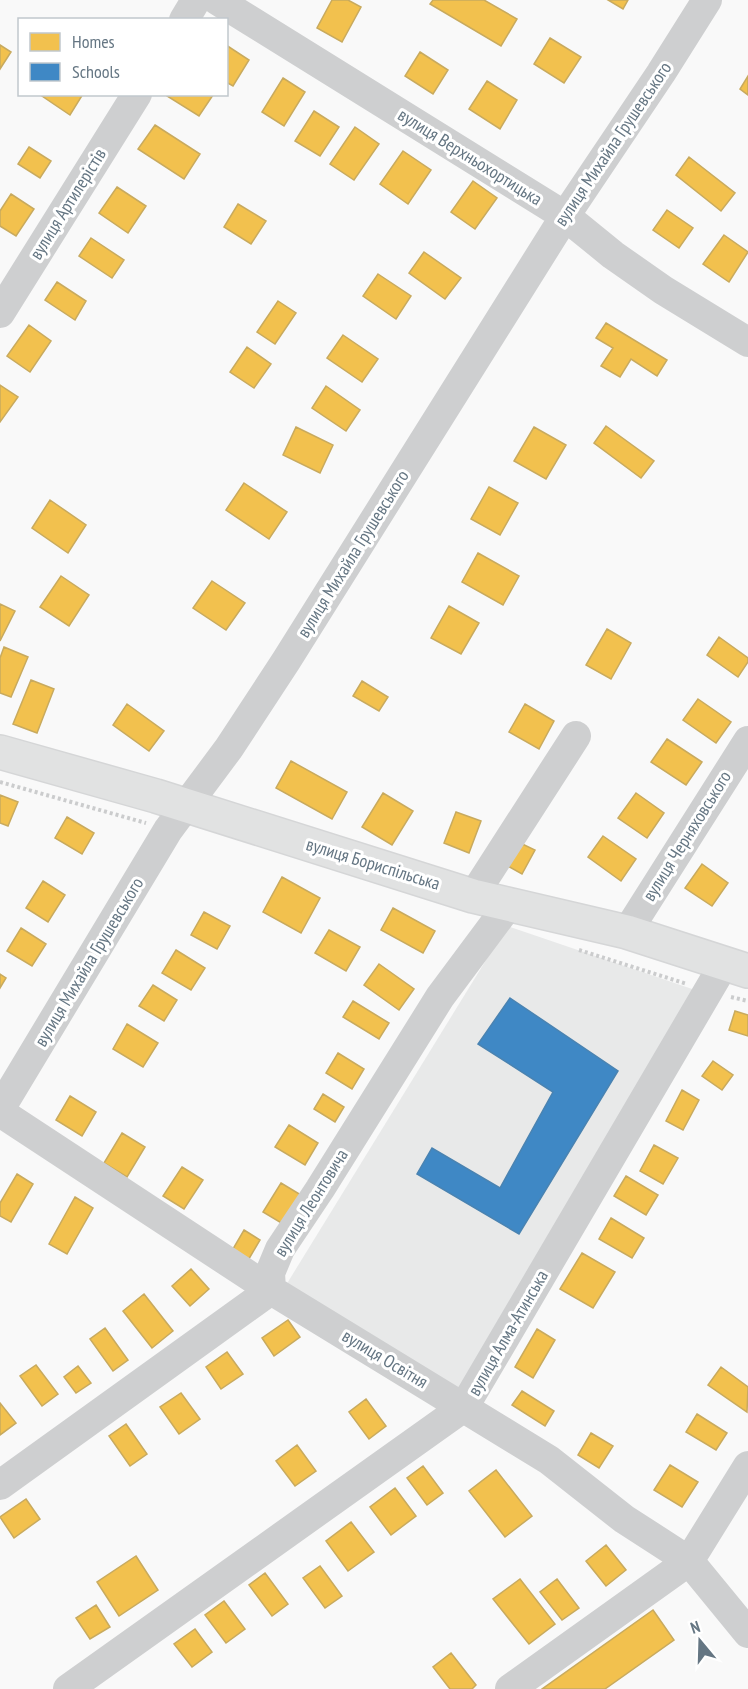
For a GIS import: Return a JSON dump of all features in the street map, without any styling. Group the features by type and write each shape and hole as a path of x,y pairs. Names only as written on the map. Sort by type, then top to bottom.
{"main road":[{"name":"вулиця Бориспільська","path":"0,752 186,806 473,896 627,932 736,967"}],"street":[{"path":"185,18 196,0"},
{"name":"вулиця Верхньохортицька","path":"217,0 565,216 613,255 663,290 748,342"},
{"name":"вулиця Михайла Грушевського","path":"0,1111 168,830 229,748 286,661 565,216 707,0"},
{"name":"вулиця Артилерістів","path":"0,313 136,96"},
{"path":"473,896 576,736"},
{"name":"вулиця Черняховського","path":"627,932 748,741"},
{"name":"вулиця Леонтовича","path":"271,1290 270,1273 280,1249 440,997 510,903"},
{"name":"вулиця Алма-Атинська","path":"68,1689 464,1407 736,967"},
{"name":"вулиця Освітня","path":"0,1111 271,1290 549,1460 624,1519 689,1561 748,1632"},
{"path":"0,1485 271,1290"},
{"path":"510,1689 689,1561 748,1466"}],"shaded area":[{"path":"507,926 698,991 457,1391 283,1290"}],"building: Homes":[{"path":"332,0 348,0 361,7 342,42 317,28"},
{"path":"433,0 484,0 517,19 501,46 430,4"},
{"path":"608,0 628,0 623,9"},
{"path":"550,38 581,57 564,83 534,64"},
{"path":"0,45 11,52 0,69"},
{"path":"228,46 249,60 233,86 228,83"},
{"path":"420,52 448,70 433,94 405,76"},
{"path":"748,76 748,95 740,89"},
{"path":"283,78 305,92 284,126 262,112"},
{"path":"487,81 517,100 500,129 469,109"},
{"path":"42,96 82,96 70,115"},
{"path":"167,96 212,96 199,116"},
{"path":"314,111 339,127 320,156 295,141"},
{"path":"155,125 200,154 184,179 138,149"},
{"path":"355,127 379,144 354,180 330,164"},
{"path":"29,147 51,161 40,178 18,164"},
{"path":"403,151 431,170 408,204 380,184"},
{"path":"689,157 735,193 721,211 676,175"},
{"path":"473,181 497,198 475,229 451,212"},
{"path":"117,187 146,206 128,233 99,213"},
{"path":"11,194 34,209 16,236 0,226 0,211"},
{"path":"238,204 266,221 251,244 224,227"},
{"path":"667,210 693,228 679,248 653,230"},
{"path":"724,235 748,252 729,282 703,264"},
{"path":"91,238 124,260 112,278 79,256"},
{"path":"424,252 461,278 445,299 409,273"},
{"path":"378,274 411,296 396,319 363,296"},
{"path":"57,282 86,301 75,320 45,300"},
{"path":"278,301 296,313 275,344 257,332"},
{"path":"606,323 667,360 657,376 631,359 620,377 601,366 613,348 596,338"},
{"path":"29,325 51,341 30,372 7,356"},
{"path":"343,335 378,359 362,382 327,358"},
{"path":"247,347 271,364 254,388 230,372"},
{"path":"0,385 18,397 0,422"},
{"path":"326,386 360,410 346,431 312,408"},
{"path":"606,426 654,461 641,478 594,443"},
{"path":"296,427 333,445 320,473 283,455"},
{"path":"534,427 566,445 546,479 514,461"},
{"path":"244,483 287,512 269,539 226,510"},
{"path":"489,487 518,503 500,535 471,519"},
{"path":"50,500 86,525 68,553 32,528"},
{"path":"478,553 519,576 503,605 462,582"},
{"path":"61,576 89,595 69,626 40,607"},
{"path":"212,581 245,603 226,630 193,608"},
{"path":"0,604 15,611 0,641"},
{"path":"449,606 479,623 461,654 431,638"},
{"path":"607,629 631,643 611,679 586,665"},
{"path":"719,637 748,658 748,662 738,677 707,655"},
{"path":"4,647 28,657 11,697 0,693 0,658"},
{"path":"31,680 54,689 37,733 13,724"},
{"path":"362,681 388,697 379,711 353,696"},
{"path":"698,699 731,722 716,743 683,720"},
{"path":"127,704 164,731 149,751 113,725"},
{"path":"525,704 554,721 539,749 509,732"},
{"path":"667,739 702,762 686,785 651,762"},
{"path":"291,761 347,792 332,819 276,788"},
{"path":"383,793 413,811 392,845 362,827"},
{"path":"636,793 664,813 647,838 618,818"},
{"path":"0,795 18,802 8,826 0,823"},
{"path":"456,812 481,821 469,853 444,843"},
{"path":"67,817 94,833 82,854 55,838"},
{"path":"603,836 636,859 621,881 588,857"},
{"path":"516,841 535,850 522,874 504,864"},
{"path":"702,864 728,883 712,906 685,888"},
{"path":"282,877 320,898 301,933 263,912"},
{"path":"43,881 65,895 48,922 26,908"},
{"path":"393,908 435,931 423,953 381,930"},
{"path":"204,912 230,926 217,949 191,935"},
{"path":"21,928 46,944 32,966 7,951"},
{"path":"329,930 360,947 346,971 315,953"},
{"path":"176,950 205,968 191,990 162,973"},
{"path":"379,964 414,989 399,1010 364,985"},
{"path":"0,974 6,978 0,988"},
{"path":"153,985 177,1000 164,1021 139,1006"},
{"path":"353,1001 389,1023 379,1039 343,1017"},
{"path":"735,1011 748,1015 748,1036 729,1030"},
{"path":"127,1024 158,1043 143,1067 113,1049"},
{"path":"338,1053 364,1069 352,1089 326,1073"},
{"path":"713,1061 733,1075 722,1090 702,1076"},
{"path":"682,1090 699,1100 683,1130 666,1121"},
{"path":"323,1094 344,1107 335,1122 314,1109"},
{"path":"70,1096 96,1112 82,1136 56,1120"},
{"path":"289,1125 318,1143 305,1165 275,1147"},
{"path":"122,1133 145,1147 127,1177 104,1163"},
{"path":"654,1145 678,1158 663,1184 640,1171"},
{"path":"182,1167 203,1180 184,1209 163,1196"},
{"path":"17,1174 33,1184 11,1222 0,1216 0,1203"},
{"path":"626,1176 658,1195 646,1215 614,1196"},
{"path":"281,1183 301,1195 283,1224 263,1212"},
{"path":"75,1197 93,1208 67,1254 49,1244"},
{"path":"611,1218 644,1238 632,1258 599,1239"},
{"path":"244,1230 260,1240 246,1264 230,1254"},
{"path":"582,1253 615,1272 593,1308 560,1289"},
{"path":"191,1269 209,1289 190,1306 172,1286"},
{"path":"144,1294 173,1331 152,1348 123,1311"},
{"path":"288,1320 300,1337 274,1356 262,1338"},
{"path":"105,1328 128,1360 113,1371 90,1339"},
{"path":"537,1329 555,1340 533,1378 515,1367"},
{"path":"227,1352 243,1374 221,1389 206,1367"},
{"path":"36,1365 58,1394 42,1406 20,1376"},
{"path":"78,1366 91,1383 76,1393 64,1377"},
{"path":"721,1367 748,1387 747,1412 708,1385"},
{"path":"522,1391 554,1411 545,1426 512,1405"},
{"path":"181,1393 200,1419 179,1434 160,1407"},
{"path":"366,1399 386,1426 369,1439 349,1412"},
{"path":"0,1403 16,1423 0,1435"},
{"path":"697,1414 727,1433 716,1450 686,1432"},
{"path":"126,1424 147,1454 130,1466 109,1436"},
{"path":"591,1433 613,1446 599,1468 578,1455"},
{"path":"297,1445 316,1471 295,1486 276,1461"},
{"path":"670,1465 698,1482 682,1507 654,1490"},
{"path":"423,1466 443,1493 427,1505 407,1478"},
{"path":"496,1470 532,1516 505,1537 469,1491"},
{"path":"395,1488 416,1516 391,1535 370,1507"},
{"path":"26,1499 40,1519 14,1538 0,1517"},
{"path":"351,1522 374,1552 348,1571 326,1541"},
{"path":"606,1545 626,1570 606,1586 586,1561"},
{"path":"136,1556 158,1590 119,1616 97,1582"},
{"path":"320,1566 342,1596 325,1608 303,1578"},
{"path":"265,1573 288,1604 272,1616 249,1585"},
{"path":"520,1579 555,1624 529,1644 493,1599"},
{"path":"557,1579 579,1608 562,1620 540,1592"},
{"path":"224,1601 245,1629 226,1643 205,1615"},
{"path":"96,1605 110,1627 90,1639 76,1618"},
{"path":"653,1610 674,1640 605,1689 542,1689"},
{"path":"195,1629 212,1652 192,1667 174,1644"},
{"path":"451,1653 476,1685 472,1689 450,1689 433,1667"}],"building: Schools":[{"path":"510,998 618,1071 519,1234 417,1174 432,1148 500,1188 553,1092 478,1044"}]}
